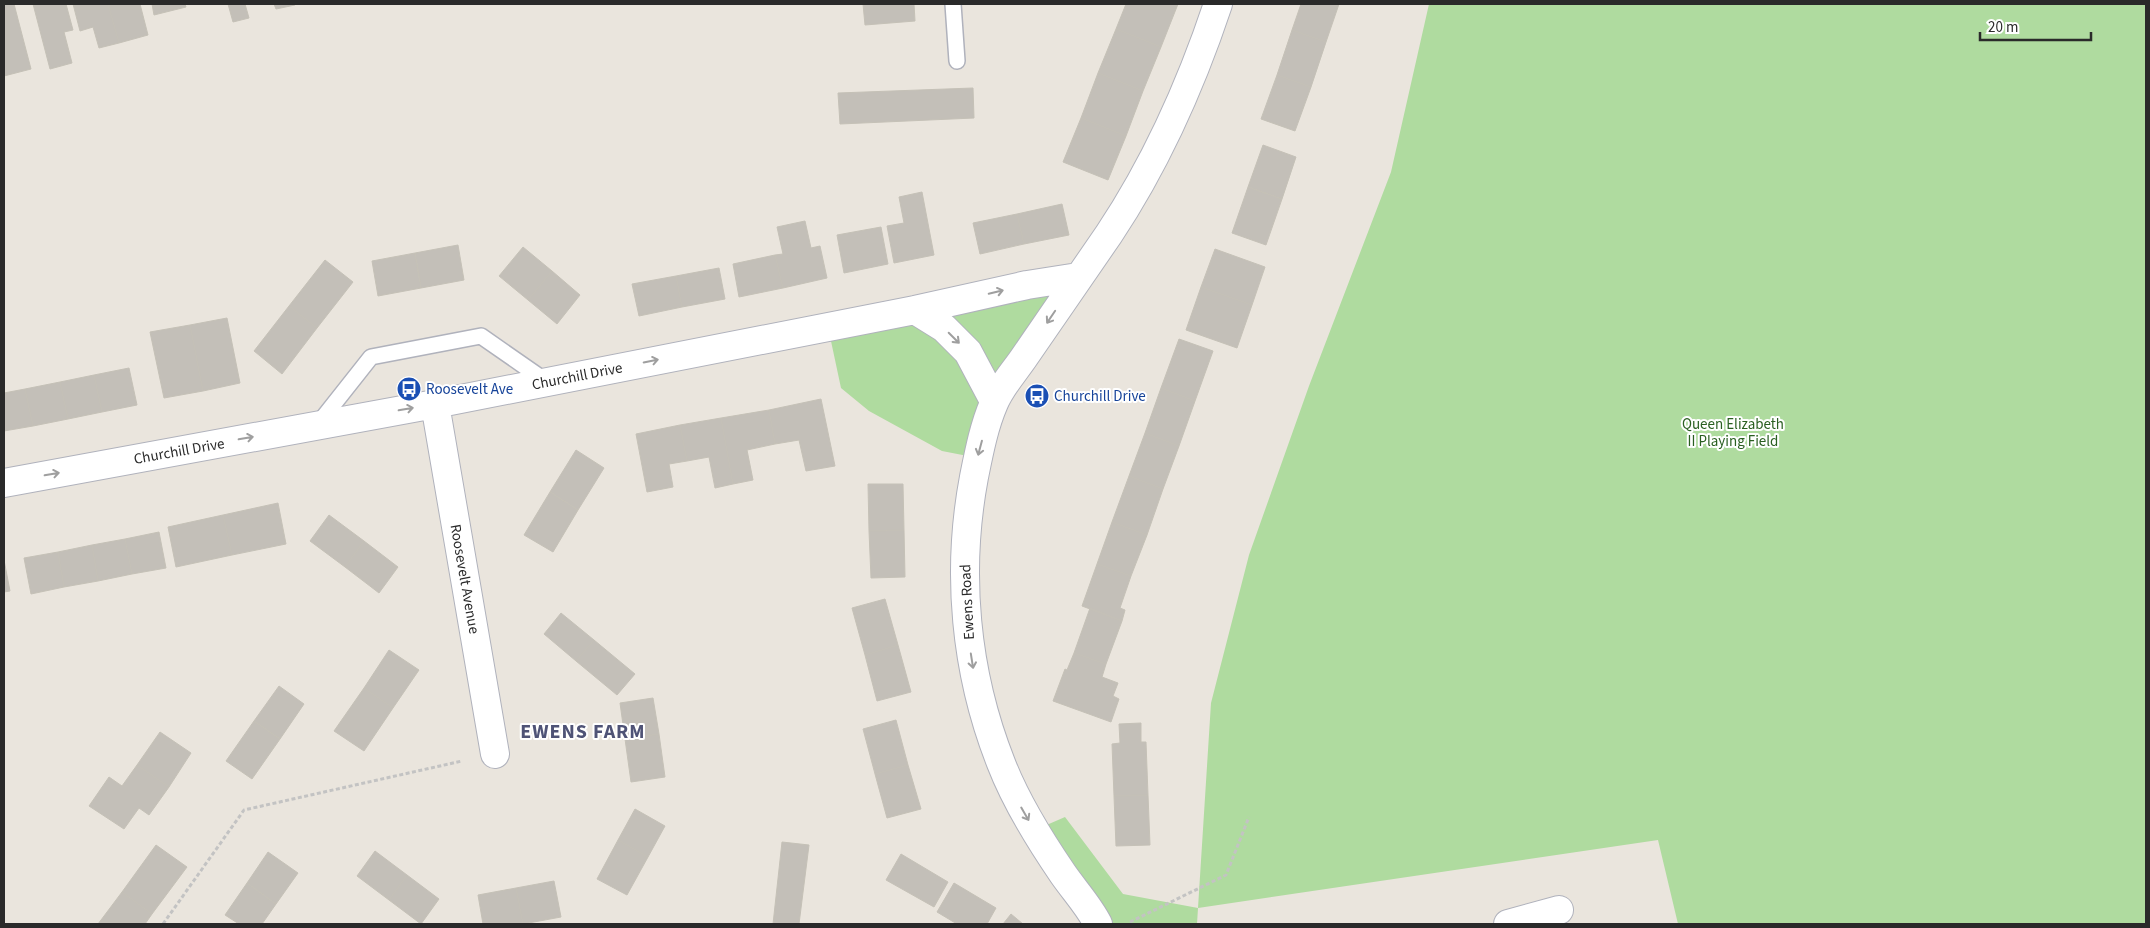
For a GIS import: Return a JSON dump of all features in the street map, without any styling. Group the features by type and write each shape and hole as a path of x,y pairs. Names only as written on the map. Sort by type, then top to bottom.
{"street":[{"path":"1078,277 1138,189 1163,143 1186,94 1218,4"},
{"name":"Churchill Drive","path":"4,483 436,404 915,310 1027,285 1078,277"},
{"name":"Ewens Road","path":"1078,277 994,401 978,458 969,502 965,546 964,592 975,681 986,723 1001,764 1041,842 1098,924"},
{"path":"915,310 944,328 968,352 994,401"},
{"name":"Roosevelt Avenue","path":"436,404 494,754"},
{"path":"1508,924 1559,910"}],"lane":[{"path":"953,4 958,61"},
{"path":"318,425 371,357 472,337 481,336 548,382"}],"path":[{"path":"163,924 244,810 494,754"},
{"path":"1125,924 1226,875 1249,817"}],"green space":[{"name":"Queen Elizabeth II Playing Field","path":"1429,4 2146,4 2146,924 1678,924 1658,840 1198,908 1211,703 1249,555 1309,386 1391,172"},
{"path":"1078,277 978,458 942,451 869,411 841,388 828,327"},
{"path":"1065,817 1123,894 1198,908 1197,924 1098,924 1035,830"}],"building":[{"path":"4,4 14,4 31,69 4,76"},
{"path":"33,4 66,4 73,30 64,32 72,63 50,69"},
{"path":"73,4 108,4 119,43 99,48 93,27 80,31"},
{"path":"108,4 140,4 148,35 119,43"},
{"path":"152,4 185,4 186,7 154,15"},
{"path":"228,4 245,4 249,18 233,22"},
{"path":"274,4 295,4 295,5 276,9"},
{"path":"863,4 914,4 915,21 865,25"},
{"path":"1126,4 1178,4 1161,47 1116,29"},
{"path":"1301,4 1339,4 1326,42 1292,30"},
{"path":"1116,29 1161,47 1143,91 1098,73"},
{"path":"1292,30 1326,42 1311,87 1277,75"},
{"path":"1098,73 1143,91 1126,136 1081,118"},
{"path":"1277,75 1311,87 1295,131 1261,119"},
{"path":"973,88 974,118 840,124 838,93"},
{"path":"1081,118 1126,136 1108,180 1063,162"},
{"path":"1263,145 1296,157 1282,199 1248,187"},
{"path":"1248,187 1282,199 1266,245 1232,233"},
{"path":"922,192 934,255 894,263 887,226 904,223 899,197"},
{"path":"1062,204 1069,235 1024,244 1017,214"},
{"path":"1017,214 1024,244 980,254 973,223"},
{"path":"805,221 811,248 820,246 827,278 783,288 775,255 783,254 777,227"},
{"path":"881,227 888,264 844,273 837,235"},
{"path":"458,245 464,280 421,288 415,253"},
{"path":"523,247 552,271 528,300 499,276"},
{"path":"1215,249 1265,267 1252,305 1201,287"},
{"path":"415,253 421,288 378,296 372,261"},
{"path":"775,255 783,288 739,297 733,264"},
{"path":"325,260 353,282 317,328 289,306"},
{"path":"719,268 725,299 682,307 676,276"},
{"path":"552,271 580,295 557,324 528,300"},
{"path":"676,276 682,307 639,316 632,284"},
{"path":"1201,287 1252,305 1237,348 1186,330"},
{"path":"289,306 317,328 282,374 254,351"},
{"path":"227,318 240,383 203,391 190,325"},
{"path":"190,325 203,391 164,398 150,332"},
{"path":"1179,339 1213,351 1195,401 1161,388"},
{"path":"129,368 137,405 102,412 94,375"},
{"path":"94,375 102,412 68,419 60,382"},
{"path":"60,382 68,419 33,426 25,389"},
{"path":"1161,388 1195,401 1179,446 1145,433"},
{"path":"25,389 33,426 4,431 4,393"},
{"path":"821,399 835,466 806,471 799,440 775,444 769,410"},
{"path":"769,410 775,444 747,450 753,480 733,484 721,418"},
{"path":"721,418 733,484 715,488 709,457 687,461 680,425"},
{"path":"680,425 687,461 669,464 673,487 647,492 636,434"},
{"path":"1145,433 1179,446 1163,489 1129,476"},
{"path":"576,450 604,468 578,510 550,492"},
{"path":"1129,476 1163,489 1147,535 1112,522"},
{"path":"868,484 903,484 904,530 869,531"},
{"path":"550,492 578,510 553,552 524,535"},
{"path":"278,503 286,544 232,555 223,515"},
{"path":"223,515 232,555 176,567 168,527"},
{"path":"329,515 364,541 345,567 310,541"},
{"path":"1112,522 1147,535 1131,576 1097,564"},
{"path":"904,530 905,577 871,578 869,531"},
{"path":"159,532 166,568 132,574 125,539"},
{"path":"125,539 132,574 98,581 92,545"},
{"path":"364,541 398,567 379,593 345,567"},
{"path":"92,545 98,581 64,587 58,552"},
{"path":"58,552 64,587 31,594 24,558"},
{"path":"4,560 10,591 4,592"},
{"path":"1097,564 1131,576 1120,608 1125,610 1122,621 1082,606"},
{"path":"885,599 898,645 865,655 852,608"},
{"path":"1090,608 1122,621 1106,664 1074,653"},
{"path":"561,613 594,640 576,661 544,634"},
{"path":"594,640 635,674 617,695 576,661"},
{"path":"898,645 911,692 877,701 865,655"},
{"path":"389,650 419,670 393,708 364,688"},
{"path":"1074,653 1106,664 1102,677 1118,683 1113,696 1119,699 1111,722 1053,701 1065,669 1067,670"},
{"path":"279,686 304,704 280,739 254,721"},
{"path":"364,688 393,708 364,751 334,731"},
{"path":"653,698 659,734 625,739 620,703"},
{"path":"896,720 908,765 875,774 863,729"},
{"path":"254,721 280,739 252,779 226,761"},
{"path":"1141,723 1141,742 1146,742 1148,795 1114,796 1112,744 1120,743 1119,724"},
{"path":"160,732 191,753 169,787 137,765"},
{"path":"659,734 665,777 631,782 625,739"},
{"path":"137,765 169,787 149,815 139,808 124,829 89,806 109,777 122,786"},
{"path":"908,765 921,809 887,818 875,774"},
{"path":"1148,795 1150,845 1116,846 1114,796"},
{"path":"635,809 665,826 648,857 618,840"},
{"path":"618,840 648,857 627,895 597,879"},
{"path":"782,842 809,845 799,924 773,924"},
{"path":"156,845 187,867 152,914 122,892"},
{"path":"375,851 407,875 389,900 357,876"},
{"path":"268,852 298,873 276,904 247,883"},
{"path":"901,854 948,882 934,907 886,880"},
{"path":"407,875 439,899 421,924 389,900"},
{"path":"554,881 561,917 523,924 516,888"},
{"path":"247,883 276,904 262,924 239,924 225,915"},
{"path":"954,883 996,908 987,924 957,924 937,912"},
{"path":"516,888 523,924 483,924 478,895"},
{"path":"122,892 152,914 145,924 98,924"},
{"path":"1011,914 1023,924 1003,924"}],"place":[{"name":"Roosevelt Ave","path":"409,389"},
{"name":"Churchill Drive","path":"1037,396"}],"district":[{"name":"EWENS FARM","path":"583,731"}]}
